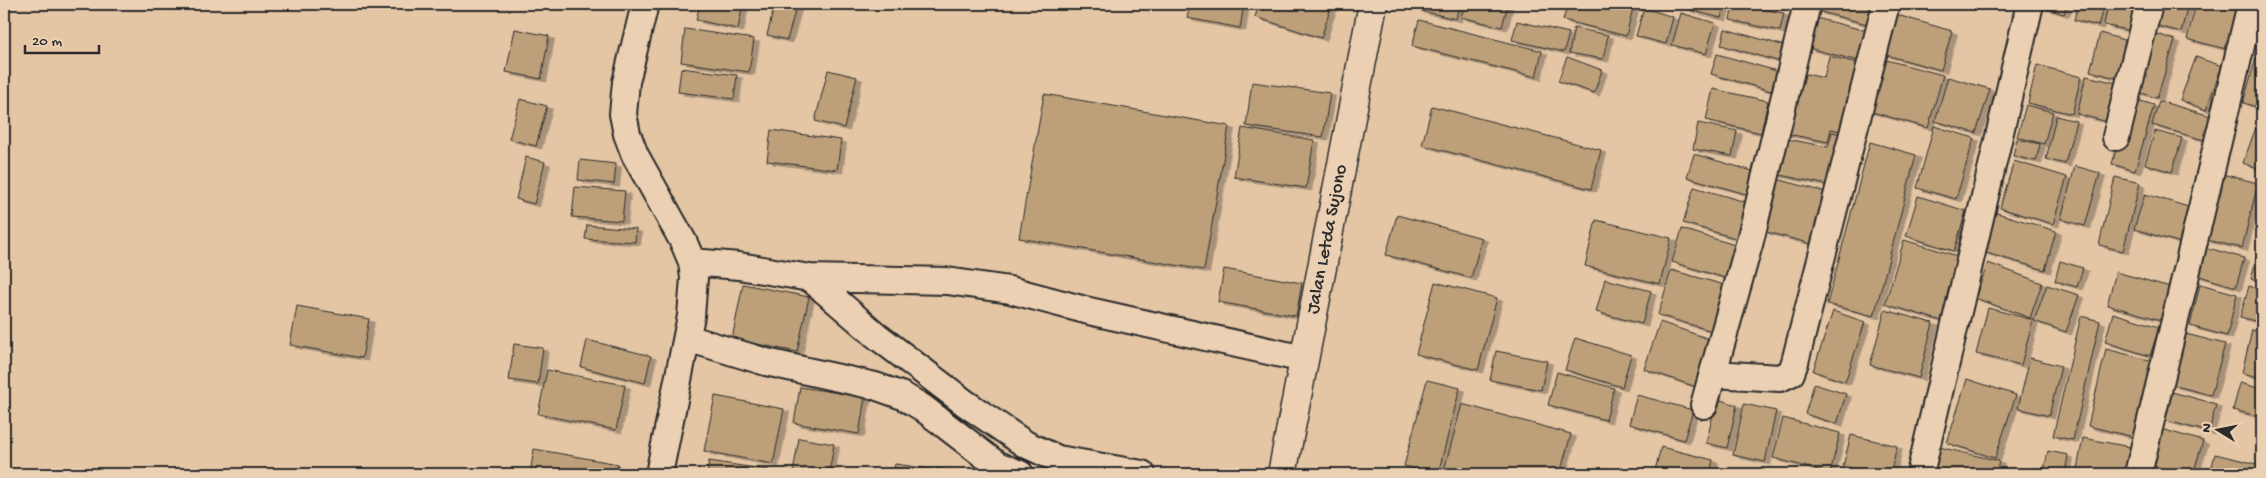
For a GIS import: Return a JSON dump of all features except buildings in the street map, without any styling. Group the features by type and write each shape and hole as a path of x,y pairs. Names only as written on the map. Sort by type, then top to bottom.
{"highway":[{"name":"Jalan Letda Sujono","path":"1282,474 1373,4"}],"street":[{"path":"645,4 626,82 624,114 635,155 674,221 692,262 694,295 659,474"},
{"path":"1704,405 1750,241 1807,4"},
{"path":"1714,374 1780,378 1787,377 1793,368 1886,4"},
{"path":"1920,474 2030,4"},
{"path":"2116,137 2149,4"},
{"path":"2138,474 2251,4"},
{"path":"692,262 739,266 810,278 947,281 1010,290 1089,311 1304,359"},
{"path":"810,278 877,336 1025,444 1058,459 1142,474"},
{"path":"687,338 766,362 875,386 903,396 923,408 997,465 1020,474"}]}
